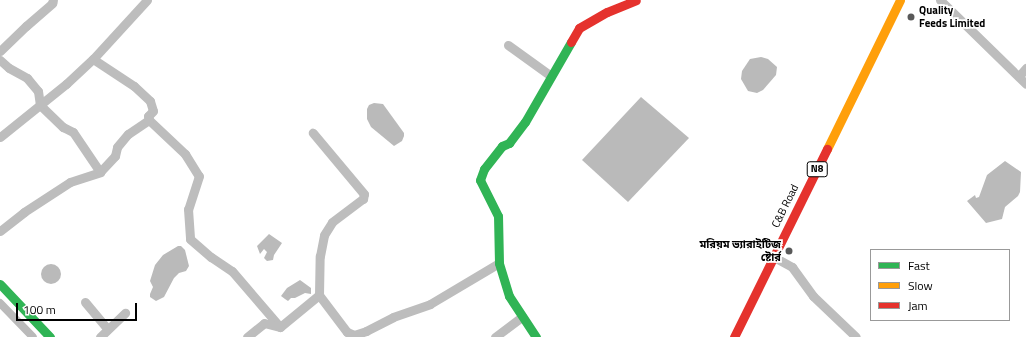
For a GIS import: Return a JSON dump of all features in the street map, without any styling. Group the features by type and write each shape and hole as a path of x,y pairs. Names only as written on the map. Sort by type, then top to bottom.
{"main road":[{"path":"536,337 509,296 499,263 498,216 480,180 484,169 502,146 509,143 525,122 579,28 624,2 636,0"},
{"name":"C&B Road","path":"734,337 900,0"},
{"name":"C&B Road","path":"724,337 778,227"},
{"path":"0,284 50,337"}],"street":[{"path":"0,51 52,3 53,0"},
{"path":"0,137 93,60 147,0"},
{"path":"940,0 1026,84"},
{"path":"508,44 551,76"},
{"path":"0,60 9,68 27,78 38,92 40,105 63,127 73,132 100,172"},
{"path":"93,60 134,86 150,101 153,110 148,116 149,120 184,154 199,176 188,209 190,239 232,272 280,328"},
{"path":"1019,76 1026,68"},
{"path":"0,231 24,212 70,182 100,172 115,156 117,147 128,134 149,120"},
{"path":"313,133 364,194 363,199 332,222 324,235 318,279 319,295 346,332 354,335 366,331 393,317 430,304 499,263"},
{"path":"774,257 792,267 813,296 856,337"},
{"path":"280,328 319,295"},
{"path":"85,302 108,330"},
{"path":"100,337 125,313"},
{"path":"495,337 522,317"},
{"path":"247,337 264,323 280,328"}],"shaded area":[{"path":"761,57 768,59 777,67 776,75 763,90 757,93 748,91 741,79 742,71 750,59"},
{"path":"641,97 689,138 628,202 582,160"},
{"path":"374,103 383,104 404,133 402,141 394,146 371,127 367,119 367,109 369,105"},
{"path":"1005,161 1021,172 1020,192 1018,196 1005,207 1002,219 986,223 967,201 975,195 976,198 979,197 987,175"},
{"path":"269,234 282,243 274,255 273,260 267,261 264,258 267,252 264,249 260,254 257,246"},
{"path":"178,246 181,246 185,250 189,266 186,271 179,273 174,278 164,297 156,301 150,297 153,287 150,281 155,265 163,255"},
{"path":"51,264 58,267 61,274 58,281 51,284 44,281 41,274 44,267"},
{"path":"300,280 311,288 311,294 305,293 295,298 291,298 288,301 281,296 287,288"}],"waterway":[{"path":"0,303 33,337"}],"traffic: fast":[{"path":"536,337 509,296 499,263 498,216 480,180 484,169 502,146 509,143 525,122 571,42"},
{"path":"0,284 50,337"}],"traffic: slow":[{"path":"827,149 900,0"}],"traffic: jam":[{"path":"571,42 579,28 607,12 636,0"},
{"path":"734,337 827,149"}],"place":[{"name":"Quality Feeds Limited","path":"911,17"},
{"name":"মরিয়ম ভ্যারাইটিজ ষ্টোর্র","path":"789,251"}]}
